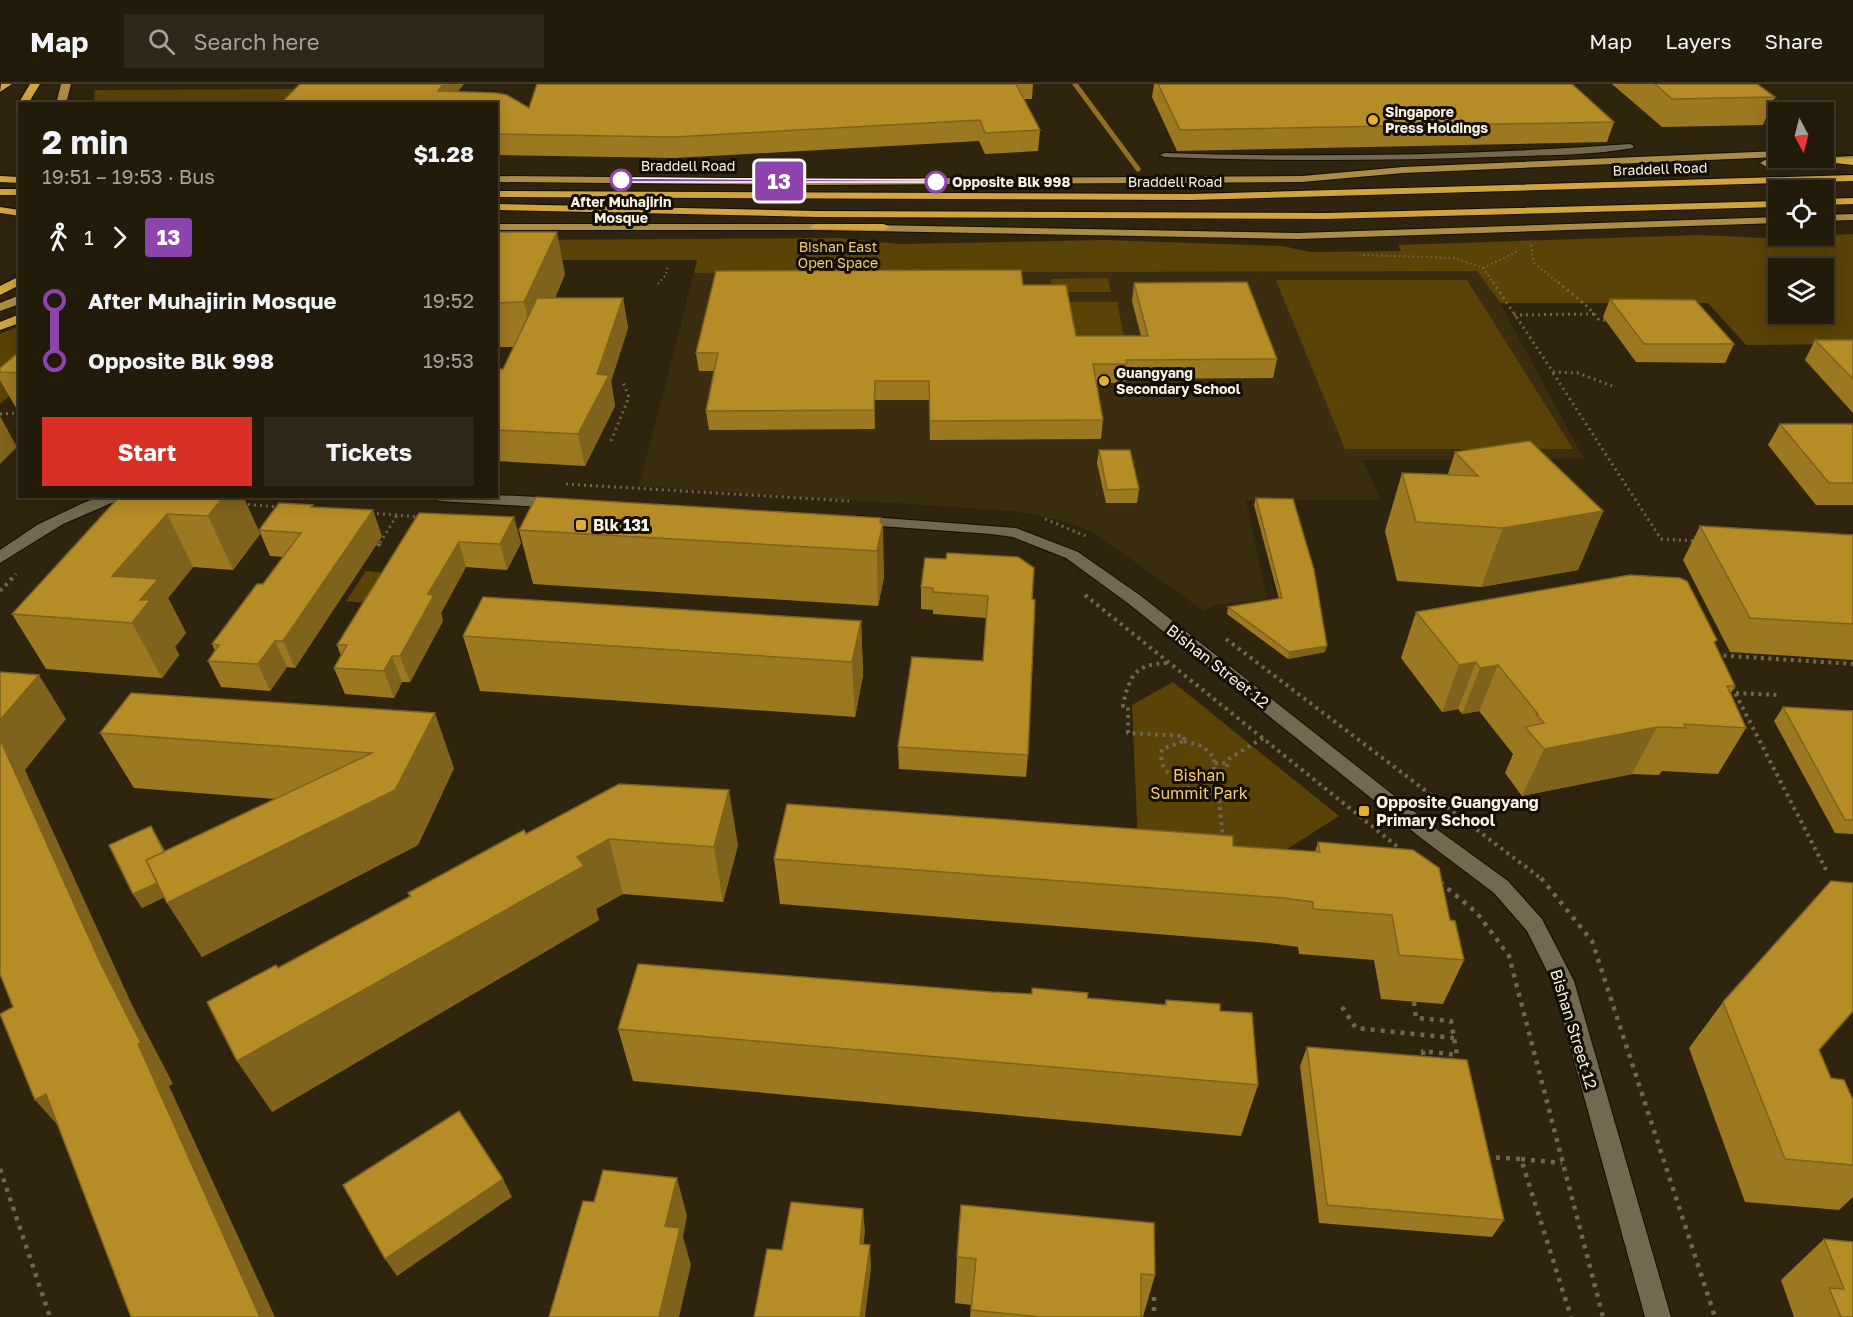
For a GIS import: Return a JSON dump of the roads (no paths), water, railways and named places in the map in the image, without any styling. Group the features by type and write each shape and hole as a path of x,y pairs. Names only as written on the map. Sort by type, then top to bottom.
{"highway":[{"path":"0,89 7,84"},
{"path":"24,102 35,84"},
{"path":"1834,157 1853,161"},
{"path":"0,174 18,174"},
{"name":"Braddell Road","path":"498,194 1180,197 1853,178"},
{"path":"0,179 18,180"},
{"path":"772,212 813,207 1320,205 1853,187"},
{"path":"0,192 18,192"},
{"path":"1834,202 1853,201"},
{"path":"0,203 18,203"},
{"path":"816,227 1576,216 1768,206"},
{"path":"498,207 1329,220"},
{"path":"0,210 18,213"},
{"path":"0,291 18,281"},
{"path":"0,326 18,319"}],"main road":[{"path":"62,102 66,84"},
{"path":"1834,155 1853,151"},
{"name":"Braddell Road","path":"498,179 1007,182 1302,179 1403,170 1768,154"},
{"path":"1302,179 1413,178 1768,159"},
{"path":"1834,218 1853,217"},
{"path":"498,227 816,227 1298,236 1768,220"},
{"path":"0,307 18,300"}],"street":[{"path":"0,558 34,532 73,512 116,498"},
{"path":"471,498 567,504"},
{"name":"Bishan Street 12","path":"842,520 991,529 1016,533 1072,555 1135,600 1428,833 1501,887 1535,925 1563,981 1658,1317"}],"lane":[{"path":"1164,155 1264,159 1452,157 1630,146"}],"waterway":[{"path":"1075,84 1138,169"}],"place":[{"name":"Singapore Press Holdings","path":"1373,120"},
{"name":"After Muhajirin Mosque","path":"621,180"},
{"name":"Opposite Blk 998","path":"936,182"},
{"name":"Guangyang Secondary School","path":"1104,381"},
{"name":"Blk 131","path":"581,525"},
{"name":"Opposite Guangyang Primary School","path":"1364,811"}],"park label":[{"name":"Bishan East Open Space","path":"838,256"},
{"name":"Bishan Summit Park","path":"1199,784"}]}
